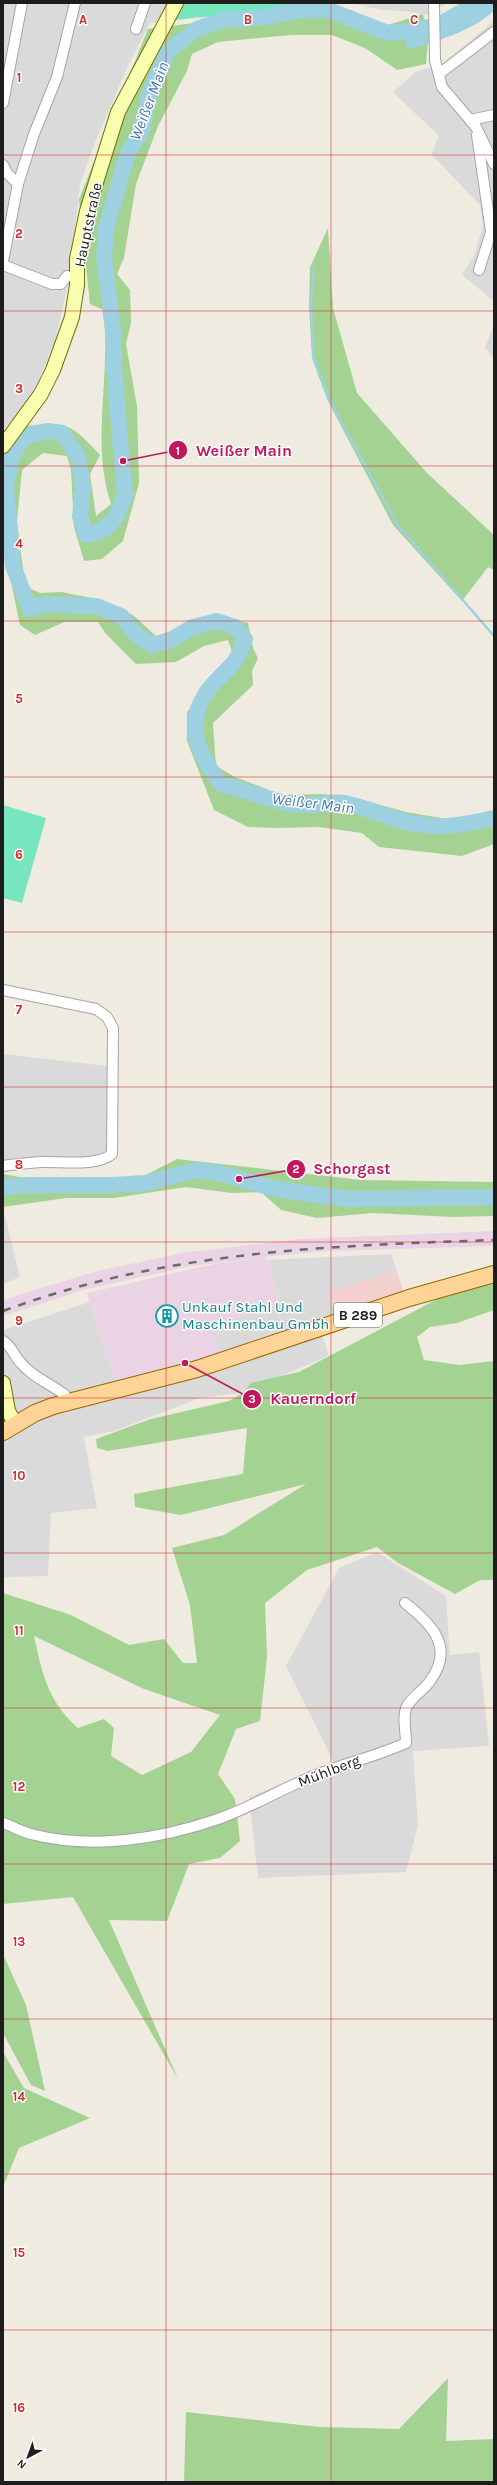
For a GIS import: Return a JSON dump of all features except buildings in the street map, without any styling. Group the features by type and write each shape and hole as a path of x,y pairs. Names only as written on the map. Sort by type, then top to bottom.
{"main road":[{"name":"Hauptstraße","path":"3,446 41,394 53,370 72,317 77,285 77,259 87,211 118,112 176,3"},
{"name":"B 289","path":"9,1428 35,1413 67,1402 151,1382 197,1369 408,1298 494,1274"},
{"path":"3,1383 8,1411 9,1428"}],"street":[{"path":"3,103 22,3"},
{"path":"3,261 18,184 34,134 57,77 75,3"},
{"path":"136,29 146,3"},
{"path":"434,3 435,60 442,88 473,123 494,164"},
{"path":"439,74 494,32"},
{"path":"473,123 494,115"},
{"path":"473,123 491,232 479,270"},
{"path":"3,165 7,173 18,184"},
{"path":"3,264 52,284 61,284 67,276"},
{"path":"3,990 96,1009 107,1017 113,1028 112,1154 107,1158 72,1163 41,1162 3,1166"},
{"path":"3,1341 10,1346 21,1364 35,1377 65,1395 67,1402"},
{"name":"Mühlberg","path":"3,1823 31,1834 85,1842 164,1835 220,1818 309,1778 359,1758 383,1753 406,1743 405,1715 408,1706 437,1671 441,1663 441,1651 440,1643 430,1626 405,1603"}],"shaded area":[{"path":"3,3 339,3 150,23 128,66 96,140 80,184 71,271 55,341 30,400 3,430"},
{"path":"351,3 448,3 425,15 405,11 381,10"},
{"path":"494,21 494,301 462,275 474,256 483,226 480,205 431,154 439,136 393,92 417,71 441,65"},
{"path":"494,325 494,359 485,347"},
{"path":"3,1054 107,1066 110,1158 3,1170"},
{"path":"3,1208 20,1277 3,1284"},
{"path":"494,1231 494,1246 329,1251 272,1256 186,1267 83,1290 3,1316 3,1301 21,1294 98,1271 182,1253 300,1239"},
{"path":"391,1254 397,1271 337,1315 318,1322 329,1356 240,1393 200,1398 114,1431 84,1437 97,1508 51,1513 48,1576 3,1577 3,1330 90,1302 116,1386 214,1325 280,1303 267,1260"},
{"path":"266,1257 280,1303 214,1325 222,1355 116,1386 87,1293 214,1264"},
{"path":"397,1271 404,1293 337,1315 330,1291"},
{"path":"377,1552 446,1596 450,1655 479,1652 489,1746 413,1751 418,1825 406,1872 258,1878 249,1797 334,1763 286,1666 339,1568"}],"green space":[{"path":"182,3 294,3 294,8 172,20"},
{"path":"302,9 351,10 385,26 423,14 428,40 426,64 397,70 365,48 332,35 291,35 218,42 192,54 187,71 158,126 136,184 124,258 117,274 130,290 131,323 126,344 137,406 139,483 123,541 102,559 84,561 74,527 71,470 67,456 43,453 22,470 17,521 25,586 40,593 61,592 97,599 133,615 156,636 215,616 248,623 253,648 258,658 252,671 253,685 213,723 216,766 235,777 282,795 322,794 359,799 406,812 453,820 494,811 494,844 462,856 379,847 362,833 319,827 248,827 214,810 187,741 187,712 233,654 228,640 204,646 176,662 136,664 106,634 98,622 64,622 35,635 20,625 3,543 3,452 11,428 52,424 70,428 78,434 100,455 90,474 96,516 111,504 105,480 102,456 105,358 103,310 90,304 79,199 148,29"},
{"path":"328,228 333,308 357,393 427,473 494,535 494,570 488,567 462,601 393,525 327,399 312,358 309,306 310,267"},
{"path":"3,805 46,818 22,903 3,898"},
{"path":"177,1159 361,1180 494,1182 494,1216 453,1217 373,1213 317,1218 281,1210 261,1192 232,1193 186,1187 114,1198 66,1198 3,1207 3,1174 36,1180 77,1177 95,1181 138,1179"},
{"path":"494,1283 494,1310 457,1323 430,1327 417,1337 424,1360 460,1365 494,1361 494,1580 480,1580 455,1594 398,1563 377,1547 307,1570 265,1603 267,1657 260,1721 236,1729 218,1774 235,1799 240,1841 220,1858 189,1864 167,1921 109,1920 178,2079 73,1897 3,1904 3,1593 71,1615 129,1645 164,1639 183,1663 197,1663 190,1605 172,1548 224,1535 306,1484 181,1515 135,1507 134,1494 243,1474 247,1428 108,1451 97,1448 96,1439 151,1419 229,1401 243,1393 251,1383 299,1372 447,1294","holes":["34,1636 144,1689 220,1715 191,1752 142,1775 111,1756 114,1728 104,1719 78,1728 60,1708 53,1697 44,1675"]},
{"path":"3,1954 26,2005 45,2091 31,2085 3,2033"},
{"path":"3,2052 24,2088 90,2118 19,2148 3,2187"},
{"path":"448,2378 446,2441 494,2439 494,2482 184,2482 186,2412 319,2427 399,2429"}],"water":[{"path":"461,3 494,3 494,11 474,25 453,35 407,50 405,30 423,25"}],"waterway":[{"name":"Weißer Main","path":"425,27 417,31 388,33 328,10 300,10 266,17 223,20 197,29 168,51 149,95 142,130 128,153 106,228 104,258 114,338 114,369 125,496 116,517 105,529 86,535 80,516 83,488 78,456 62,433 47,431 24,437 11,458 6,488 13,566 30,609 44,604 96,606 121,616 137,635 152,645 169,641 193,627 217,621 235,627 245,639 235,661 206,693 199,706 196,718 195,730 201,752 221,784 293,804 309,805 343,803 416,824 446,826 494,818"},
{"path":"314,267 311,306 314,358 329,399 397,524 494,636"},
{"path":"3,1188 26,1185 112,1185 145,1183 198,1170 219,1173 276,1189 348,1199 494,1197"}],"railway":[{"path":"3,1311 64,1291 124,1275 246,1255 368,1245 494,1240"}],"place":[{"name":"Weißer Main","path":"123,461"},
{"name":"Schorgast","path":"239,1179"},
{"name":"Unkauf Stahl Und Maschinenbau Gmbh","path":"167,1316"},
{"name":"Kauerndorf","path":"185,1363"}]}
